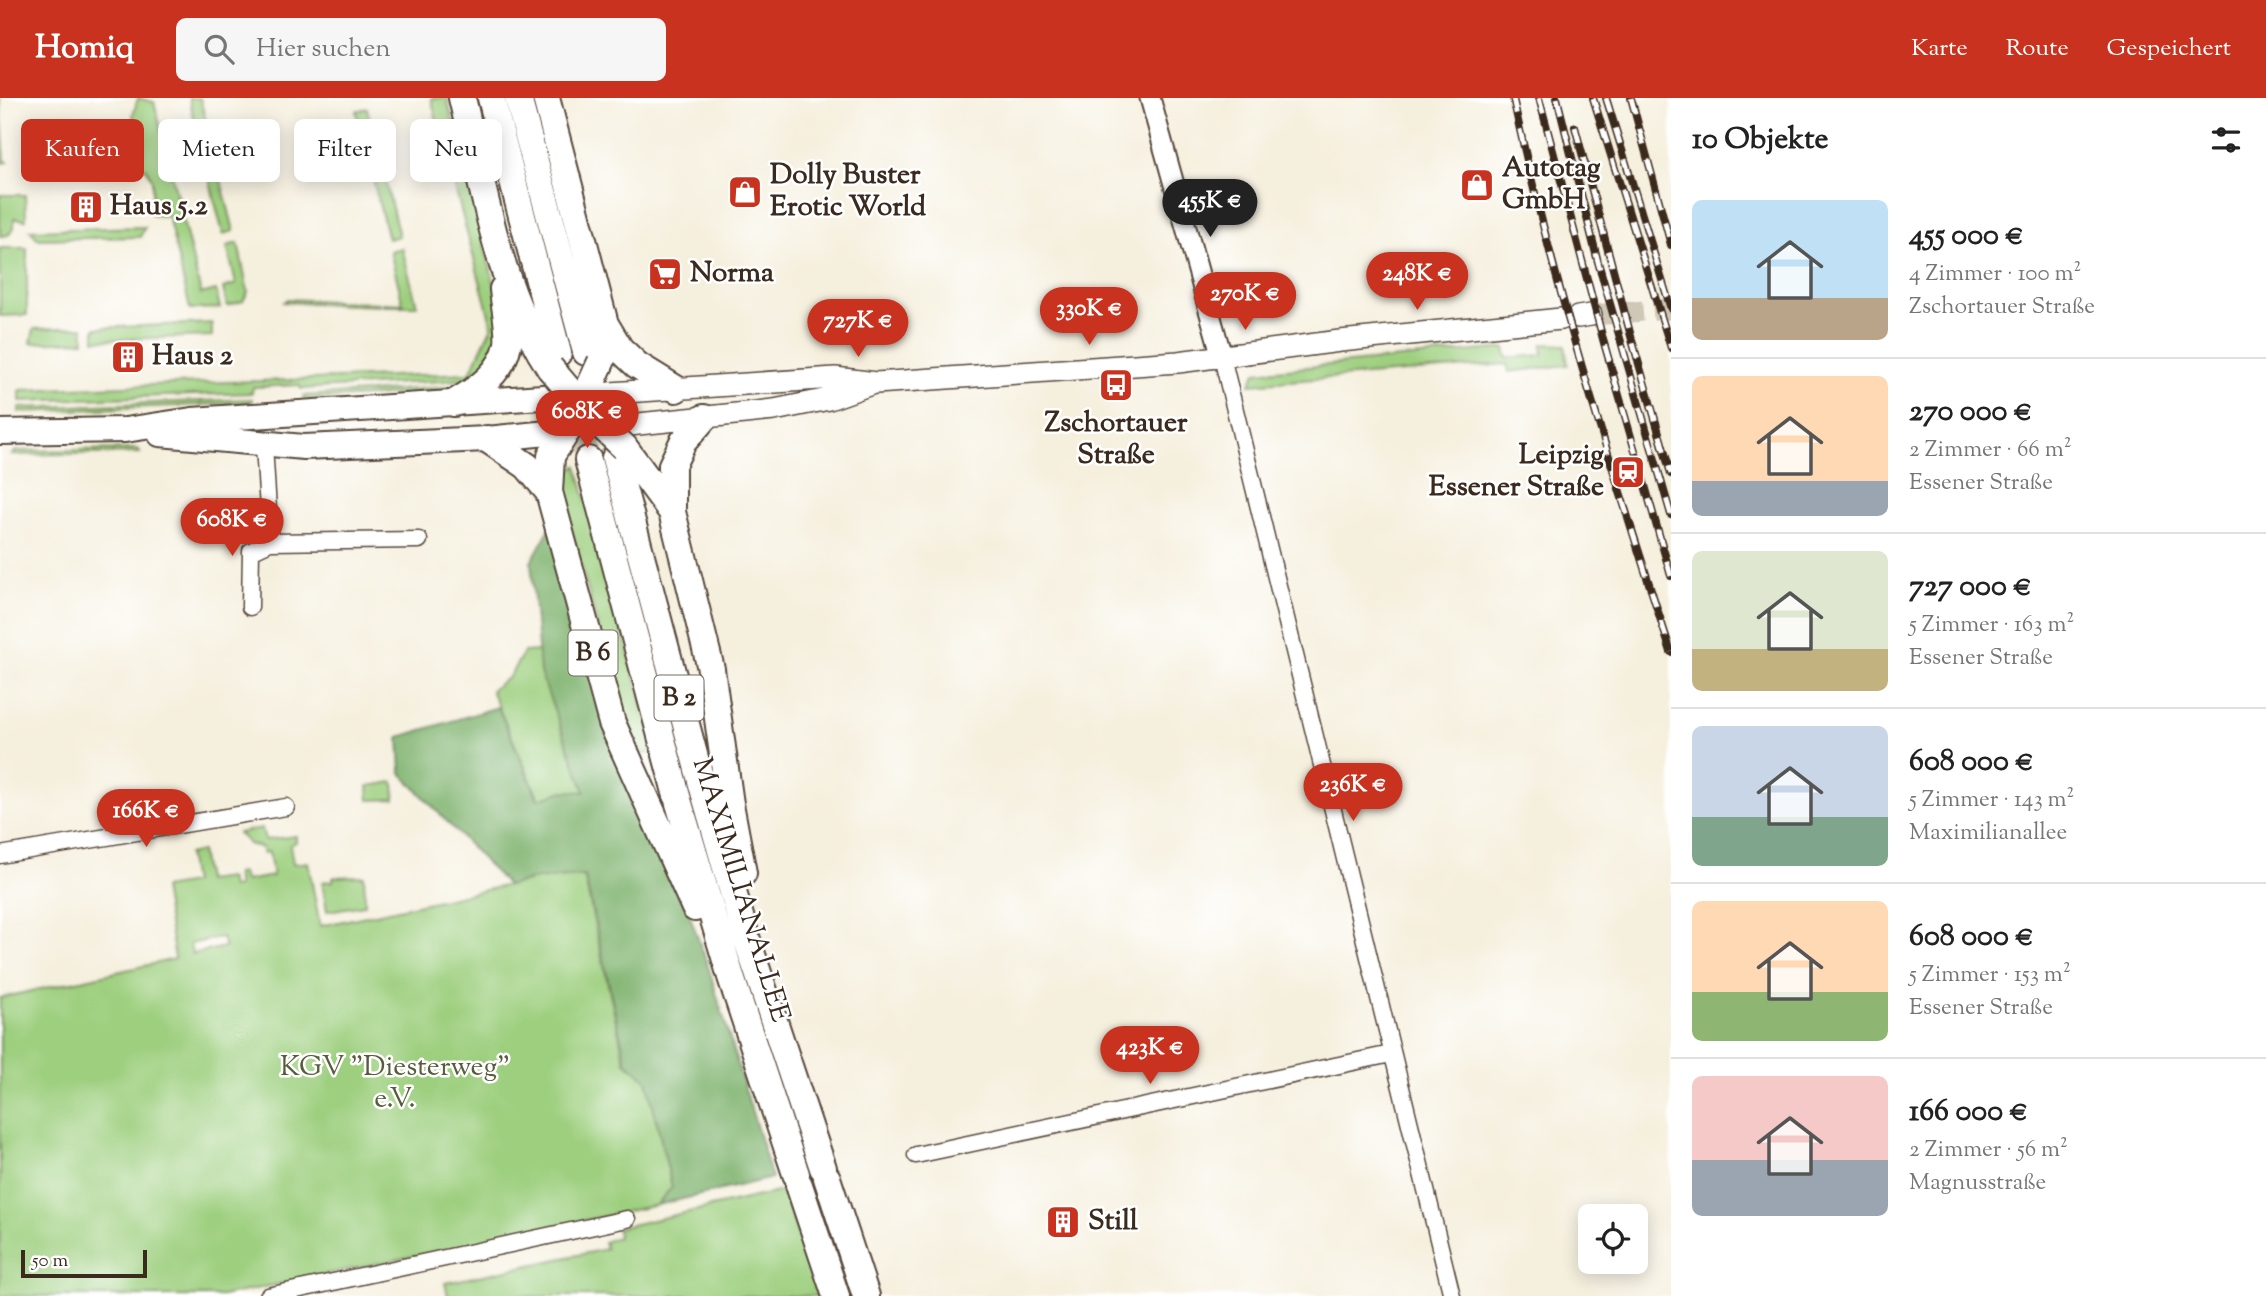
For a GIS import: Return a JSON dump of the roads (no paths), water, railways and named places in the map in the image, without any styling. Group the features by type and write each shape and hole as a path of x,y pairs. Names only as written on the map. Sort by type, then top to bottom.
{"highway":[{"path":"461,98 500,256 529,332 673,512"},
{"path":"491,98 554,360"},
{"path":"518,98 594,357 582,397 567,431 551,456 549,492"},
{"path":"546,98 605,324 606,347 594,357"},
{"path":"454,403 486,381 498,367 508,344 500,256"},
{"path":"605,324 620,349 637,365 676,389"},
{"path":"704,418 683,442 672,465 673,512 711,669 730,804 748,896 746,937"},
{"name":"B 6","path":"487,439 527,467 549,492 612,723 690,894 710,951 731,977"},
{"name":"MAXIMILIANALLEE","path":"615,440 704,792 746,937 866,1296"},
{"name":"MAXIMILIANALLEE","path":"588,460 678,800 731,977 836,1296"}],"main road":[{"path":"125,430 192,420 582,397 835,378 876,383 1165,363 1340,341 1576,317"},
{"path":"0,432 125,430 264,445 346,447 487,439 567,431 615,440 704,418 774,410 829,399 876,383"}],"street":[{"path":"1150,98 1222,357 1452,1296"},
{"path":"264,445 270,542"},
{"path":"250,607 251,551 270,542 419,540"},
{"path":"0,855 286,807"},
{"path":"916,1154 1391,1054"},
{"path":"268,1296 627,1219"}],"tunnel":[{"path":"1591,315 1671,309"},
{"path":"591,372 612,449"},
{"path":"571,398 588,460"}],"railway":[{"path":"1513,98 1565,308 1671,652"},
{"path":"1539,98 1604,343 1671,576"},
{"path":"1557,98 1598,262 1671,515"},
{"path":"1593,98 1671,348"},
{"path":"1606,98 1671,309"},
{"path":"1631,98 1671,245"},
{"path":"1575,127 1671,474"}],"place":[{"name":"Autotag GmbH","path":"1477,185"},
{"name":"Dolly Buster Erotic World","path":"745,192"},
{"name":"Haus 5.2","path":"86,207"},
{"name":"Norma","path":"665,274"},
{"name":"Haus 2","path":"128,357"},
{"name":"Zschortauer Straße","path":"1116,385"},
{"name":"Leipzig Essener Straße","path":"1628,472"},
{"name":"Still","path":"1063,1222"}],"park label":[{"name":"KGV \"Diesterweg\" e.V.","path":"395,1084"}]}
